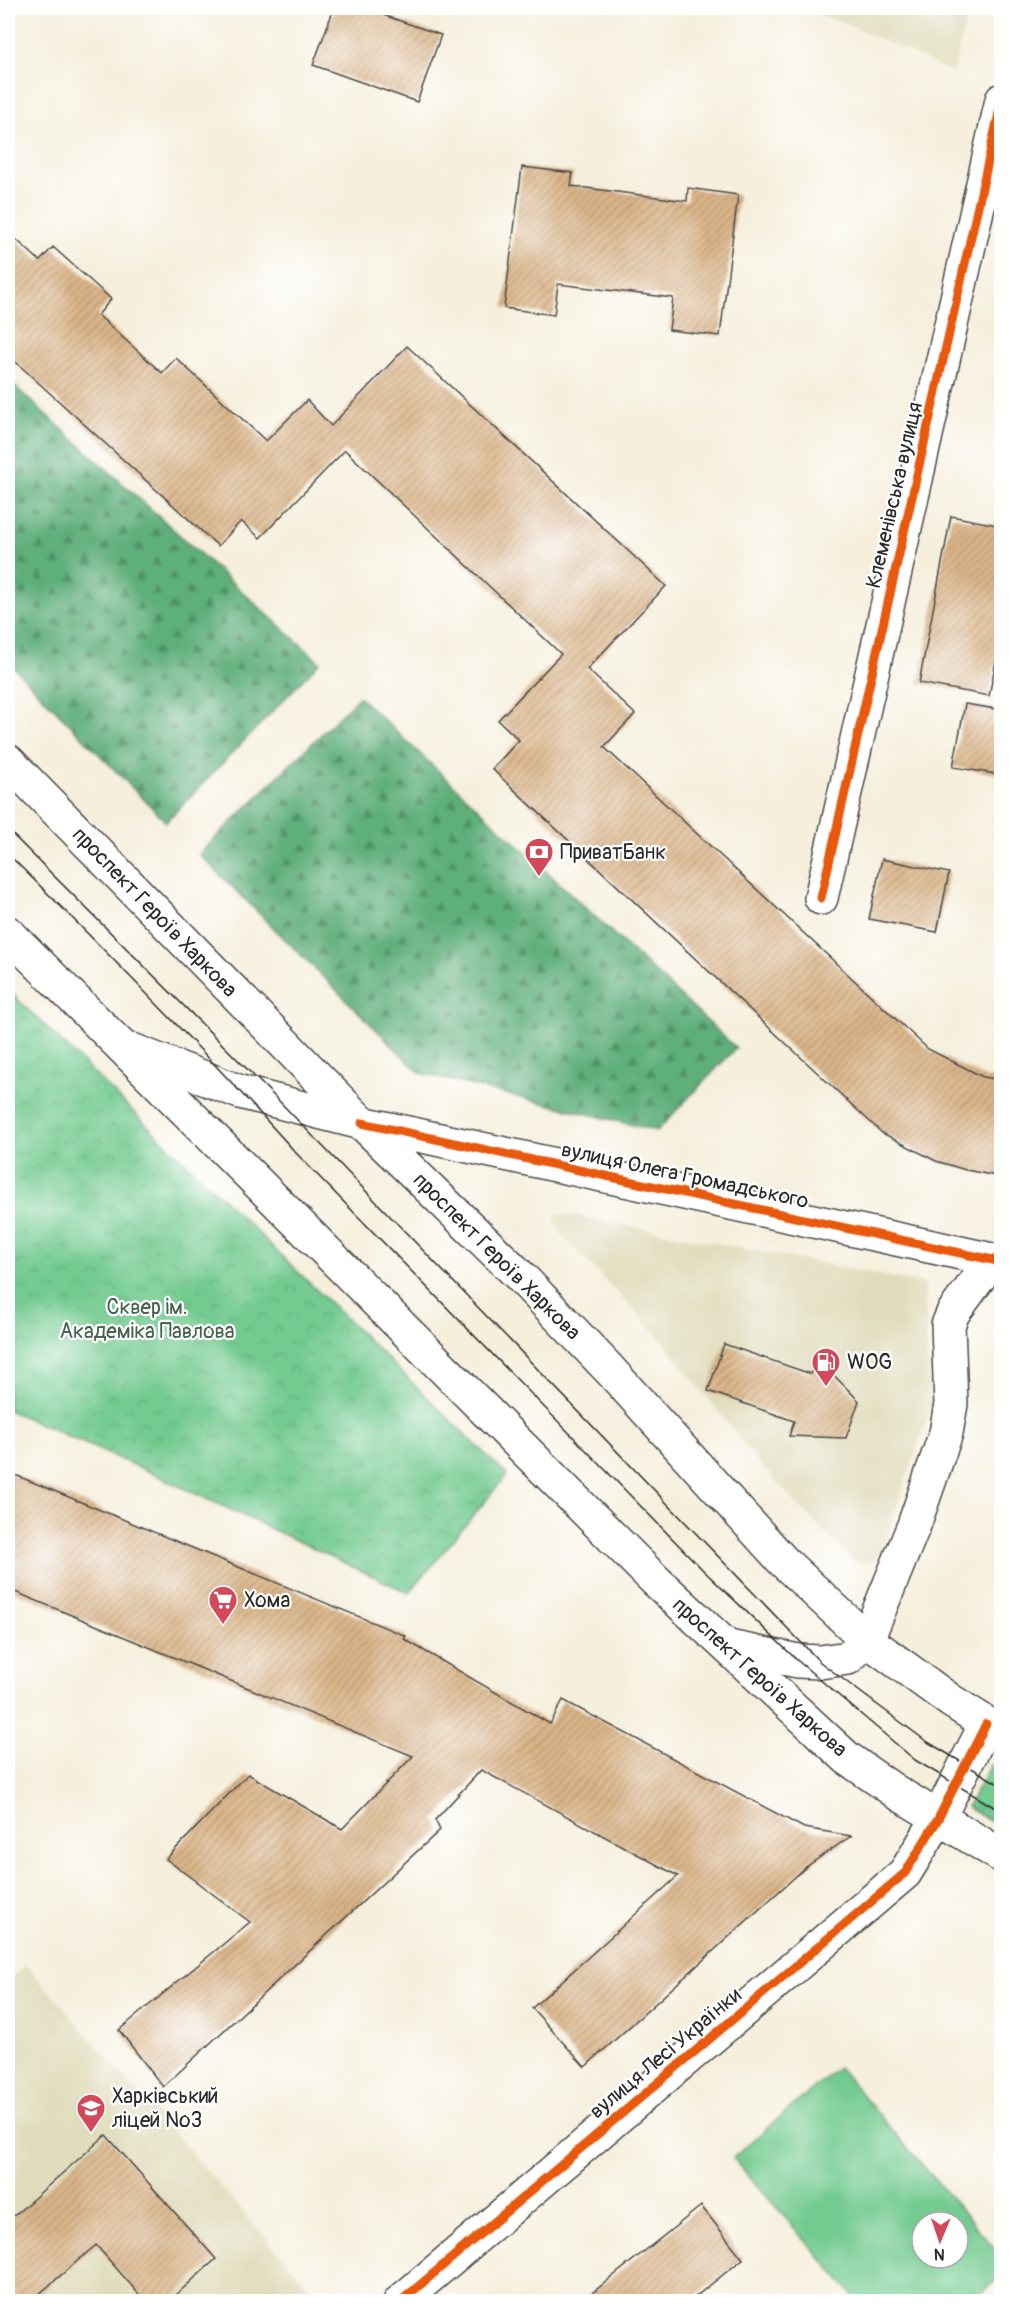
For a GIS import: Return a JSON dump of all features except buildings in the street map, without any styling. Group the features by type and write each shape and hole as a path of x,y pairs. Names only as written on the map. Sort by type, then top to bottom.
{"main road":[{"name":"Клеменівська вулиця","path":"821,898 1002,99"},
{"name":"проспект Героїв Харкова","path":"8,760 362,1123 520,1276 609,1369 783,1561 867,1640 994,1728"},
{"name":"проспект Героїв Харкова","path":"8,933 655,1580 847,1758 938,1819 1002,1856"},
{"name":"вулиця Олега Громадського","path":"122,1047 240,1092 362,1123 997,1261"},
{"path":"728,1647 798,1661 820,1662 848,1658 867,1640 914,1525 946,1434 951,1404 948,1325 953,1313 997,1261"},
{"name":"вулиця Лесі Українки","path":"400,2301 905,1873 994,1728"}],"shaded area":[{"path":"802,8 969,8 953,73 850,25"},
{"path":"556,1214 573,1215 925,1284 928,1375 932,1404 884,1544 876,1560 866,1563 853,1561 761,1466 659,1336 562,1235 555,1221"},
{"name":"Харківський ліцей №3","path":"26,1965 308,2286 291,2302 8,2301 8,1981"}],"green space":[{"path":"8,380 320,662 166,822 8,662"},
{"path":"359,697 736,1048 657,1131 420,1073 199,854"},
{"name":"Сквер ім. Академіка Павлова","path":"8,990 507,1475 409,1593 147,1471 8,1410"},
{"path":"991,1765 1001,1771 1001,1828 967,1807"},
{"path":"838,2067 961,2210 910,2210 910,2270 970,2270 970,2220 1001,2256 1001,2277 973,2301 858,2301 733,2158"}],"tram line":[{"path":"8,830 280,1102 820,1662 926,1741 1002,1786"},
{"path":"8,854 154,1001 296,1153 705,1572 798,1661 915,1760 1002,1812"}],"cycle path":[{"path":"821,898 1002,100"},
{"path":"362,1123 1002,1262"},
{"path":"400,2302 905,1873 938,1819 986,1724"}],"place":[{"name":"ПриватБанк","path":"539,878"},
{"name":"WOG","path":"826,1388"},
{"name":"Хома","path":"223,1626"},
{"name":"Харківський ліцей №3","path":"91,2134"}]}
